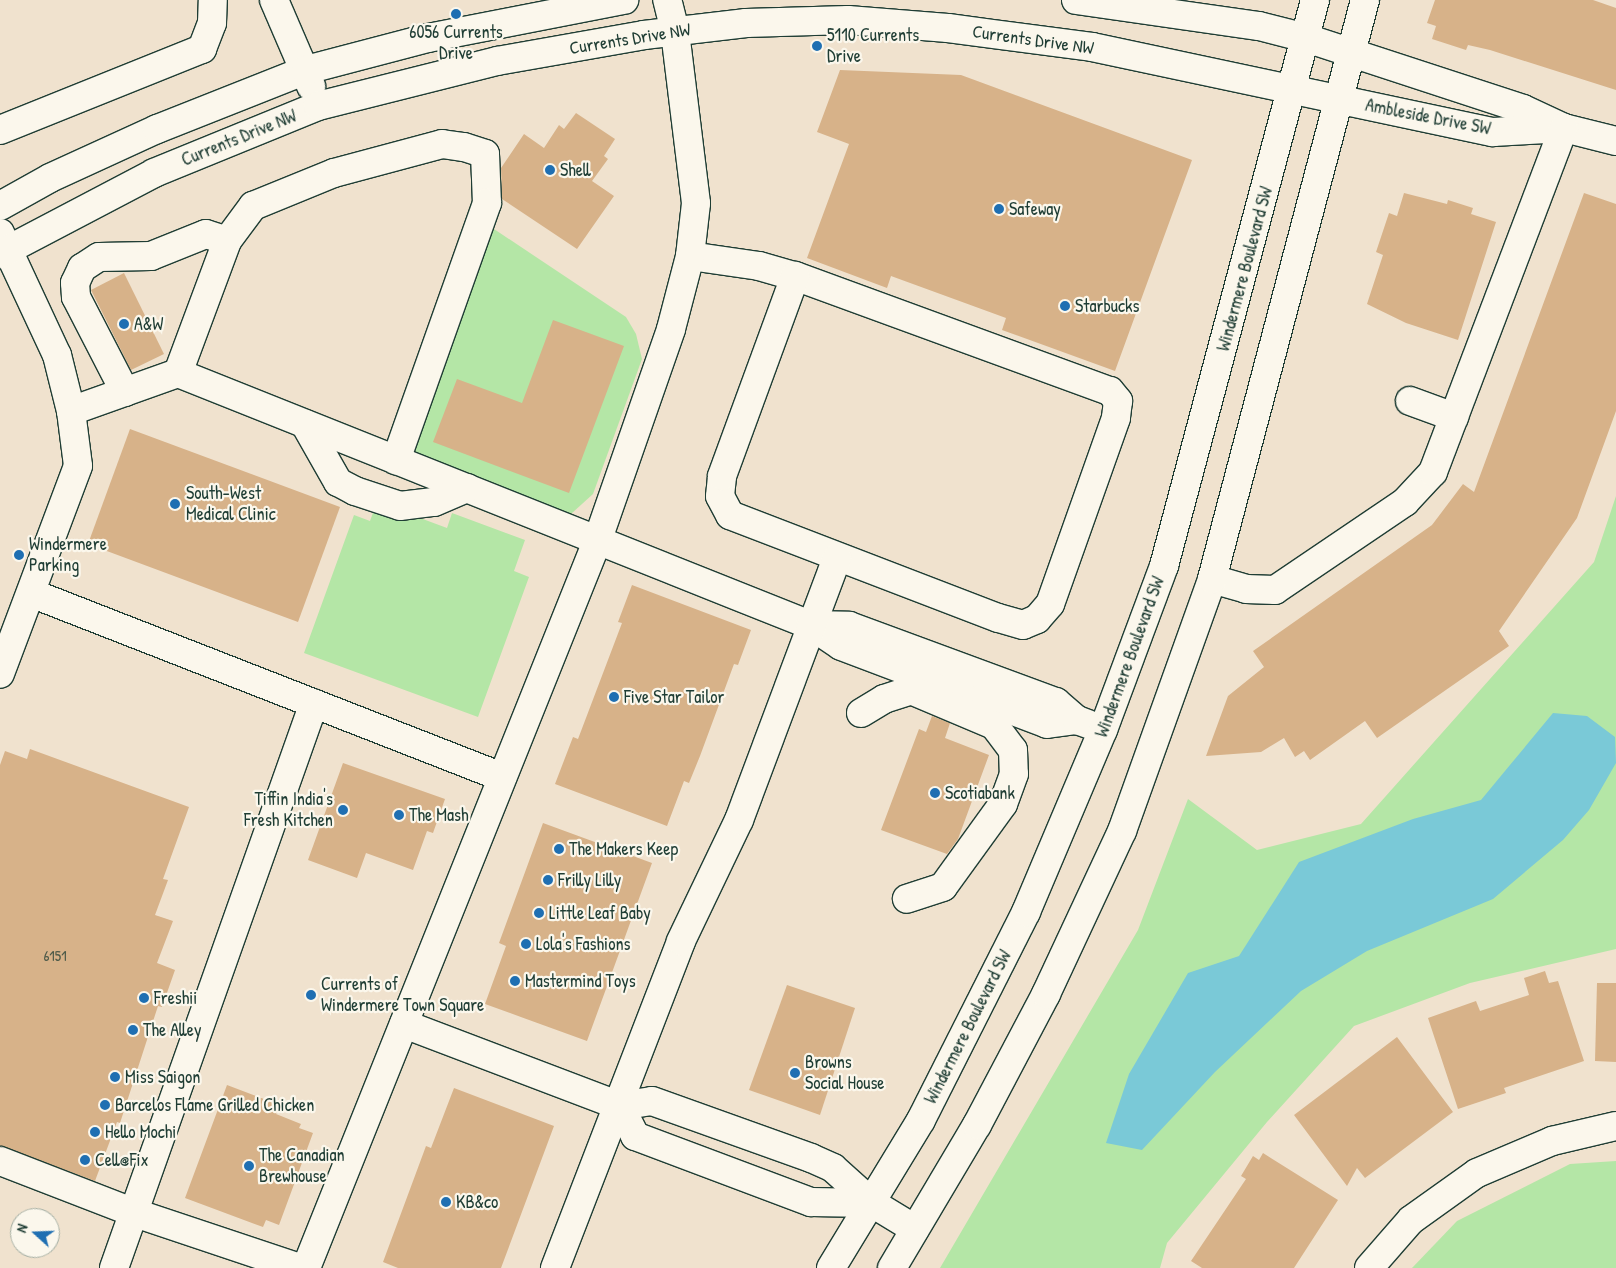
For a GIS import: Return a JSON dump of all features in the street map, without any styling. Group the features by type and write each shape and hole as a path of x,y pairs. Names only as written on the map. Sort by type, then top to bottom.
{"street":[{"path":"0,130 202,49 212,24 213,0"},
{"path":"274,0 306,70 318,106"},
{"path":"0,206 50,178 157,129 306,70 428,38 624,0"},
{"path":"306,1268 598,539 671,329 690,256 696,203 674,31 667,0"},
{"path":"1076,0 1259,26 1306,38"},
{"name":"Windermere Boulevard SW","path":"831,1268 921,1120 1026,912 1104,730 1164,566 1294,88 1315,0"},
{"path":"892,1268 977,1126 1086,914 1122,831 1212,579 1365,0"},
{"name":"Currents Drive NW","path":"3,245 154,173 318,106 498,61 674,31 746,23 848,20 948,28 1092,47 1294,88"},
{"name":"Ambleside Drive SW","path":"1306,38 1523,109 1564,128 1616,142"},
{"name":"Ambleside Drive SW","path":"1294,88 1339,100 1493,132 1564,128"},
{"path":"1212,579 1246,589 1276,590 1406,502 1433,472 1564,128"},
{"path":"178,373 227,241 253,206 334,173 442,144 464,146 484,154 487,203 396,460"},
{"path":"124,392 76,297 75,283 82,268 99,257 151,256 206,234 227,241"},
{"path":"0,674 78,466 71,411 57,355 3,245"},
{"path":"690,256 759,266 794,276 1110,391 1118,401 1116,418 1050,604 1037,619 1022,625 998,618 837,558 730,515 720,496 722,476 794,276"},
{"path":"71,411 178,373 810,625 849,626 1056,702 1077,720 1104,730"},
{"path":"1410,401 1454,417"},
{"path":"305,424 338,482 355,491 400,506 434,502 467,488"},
{"path":"555,1268 620,1106 681,941 735,828 810,625 837,558"},
{"path":"31,593 502,778"},
{"path":"861,713 884,699 911,690 994,725 1014,750 1014,774 1003,804 943,887 907,899"},
{"path":"114,1268 314,703"},
{"path":"404,1024 620,1106 652,1101 811,1158 833,1168 872,1203 915,1229"},
{"path":"620,1106 635,1136 812,1202 872,1203"},
{"path":"1369,1268 1411,1220 1477,1173 1552,1141 1616,1126"},
{"path":"0,1161 135,1213 299,1268"}],"green space":[{"path":"488,225 626,317 636,334 642,359 593,494 571,514 409,453"},
{"path":"1616,496 1616,949 1470,983 1354,1026 1267,1122 1167,1243 1160,1268 940,1268 1138,930 1188,799 1257,850 1361,824 1594,562"},
{"path":"377,502 447,528 452,513 525,540 514,571 529,577 478,717 304,653 354,515 370,521"},
{"path":"1616,1161 1616,1268 1412,1268 1457,1221 1570,1164"}],"water":[{"path":"1553,713 1587,716 1615,737 1616,763 1589,810 1563,840 1493,899 1367,951 1301,991 1215,1072 1142,1150 1106,1143 1129,1074 1188,973 1239,956 1299,862 1413,819 1481,800"}],"building":[{"path":"1435,0 1593,0 1616,8 1616,90 1490,50 1468,45 1466,50 1432,39 1436,26 1427,23"},
{"name":"Safeway","path":"840,70 961,75 1192,160 1115,371 1002,330 1006,318 891,276 887,288 807,258 849,144 817,132"},
{"name":"Shell","path":"576,113 615,139 604,156 608,159 592,181 614,196 577,249 502,199 501,168 524,134 544,148 559,125 564,129"},
{"path":"1404,193 1447,204 1448,200 1473,208 1471,214 1496,222 1458,340 1406,323 1367,304 1383,255 1376,252 1389,213 1397,216"},
{"path":"1584,193 1616,204 1616,411 1577,518 1499,631 1509,646 1377,738 1365,721 1310,760 1304,751 1295,757 1284,738 1261,752 1206,756 1228,696 1264,667 1253,651 1432,525 1463,484 1474,492"},
{"name":"A&W","path":"124,273 164,354 131,370 91,290"},
{"path":"553,320 624,346 569,493 433,442 457,379 522,403"},
{"path":"130,429 340,507 298,622 88,544"},
{"path":"632,585 751,630 738,665 734,664 689,783 684,781 667,826 555,784 573,737 578,739 622,623 618,622"},
{"name":"Scotiabank","path":"932,716 950,723 945,738 989,755 958,839 947,854 881,830 919,729 926,732"},
{"path":"30,749 189,807 163,879 168,880 155,915 173,921 157,963 175,970 162,1007 158,1006 120,1123 117,1122 95,1181 0,1146 0,765 5,751 27,759"},
{"path":"343,763 445,799 433,833 427,831 413,870 366,853 357,878 308,860"},
{"path":"543,823 652,863 587,1041 485,1004 506,946 499,943"},
{"path":"1545,971 1549,983 1558,981 1584,1061 1504,1088 1506,1093 1458,1109 1428,1018 1476,1001 1480,1011 1529,995 1524,978"},
{"path":"1597,983 1616,983 1616,1062 1595,1061"},
{"path":"787,985 855,1008 820,1115 749,1090"},
{"path":"1397,1037 1453,1112 1365,1178 1357,1168 1347,1186 1294,1115"},
{"name":"The Canadian Brewhouse","path":"227,1085 280,1105 276,1114 301,1124 299,1128 313,1133 279,1225 266,1220 263,1227 185,1198"},
{"path":"454,1088 554,1126 501,1268 398,1268 383,1262 426,1146 431,1148"},
{"path":"1263,1153 1338,1200 1294,1268 1202,1268 1191,1261 1246,1179 1241,1176 1253,1156 1259,1160"}],"place":[{"name":"6056 Currents Drive","path":"456,14"},
{"name":"5110 Currents Drive","path":"817,46"},
{"name":"Shell","path":"550,170"},
{"name":"Safeway","path":"999,209"},
{"name":"Starbucks","path":"1065,306"},
{"name":"A&W","path":"124,324"},
{"name":"South-West Medical Clinic","path":"175,504"},
{"name":"Windermere Parking","path":"19,555"},
{"name":"Five Star Tailor","path":"614,697"},
{"name":"Scotiabank","path":"935,793"},
{"name":"Tiffin India's Fresh Kitchen","path":"343,810"},
{"name":"The Mash","path":"399,815"},
{"name":"The Makers Keep","path":"559,849"},
{"name":"Frilly Lilly","path":"548,880"},
{"name":"Little Leaf Baby","path":"539,913"},
{"name":"Lola's Fashions","path":"526,944"},
{"name":"Mastermind Toys","path":"515,981"},
{"name":"Currents of Windermere Town Square","path":"311,995"},
{"name":"Freshii","path":"144,998"},
{"name":"The Alley","path":"133,1030"},
{"name":"Browns Social House","path":"795,1073"},
{"name":"Miss Saigon","path":"115,1077"},
{"name":"Barcelos Flame Grilled Chicken","path":"105,1105"},
{"name":"Hello Mochi","path":"95,1132"},
{"name":"Cell@Fix","path":"85,1160"},
{"name":"The Canadian Brewhouse","path":"249,1166"},
{"name":"KB&co","path":"446,1202"}]}
